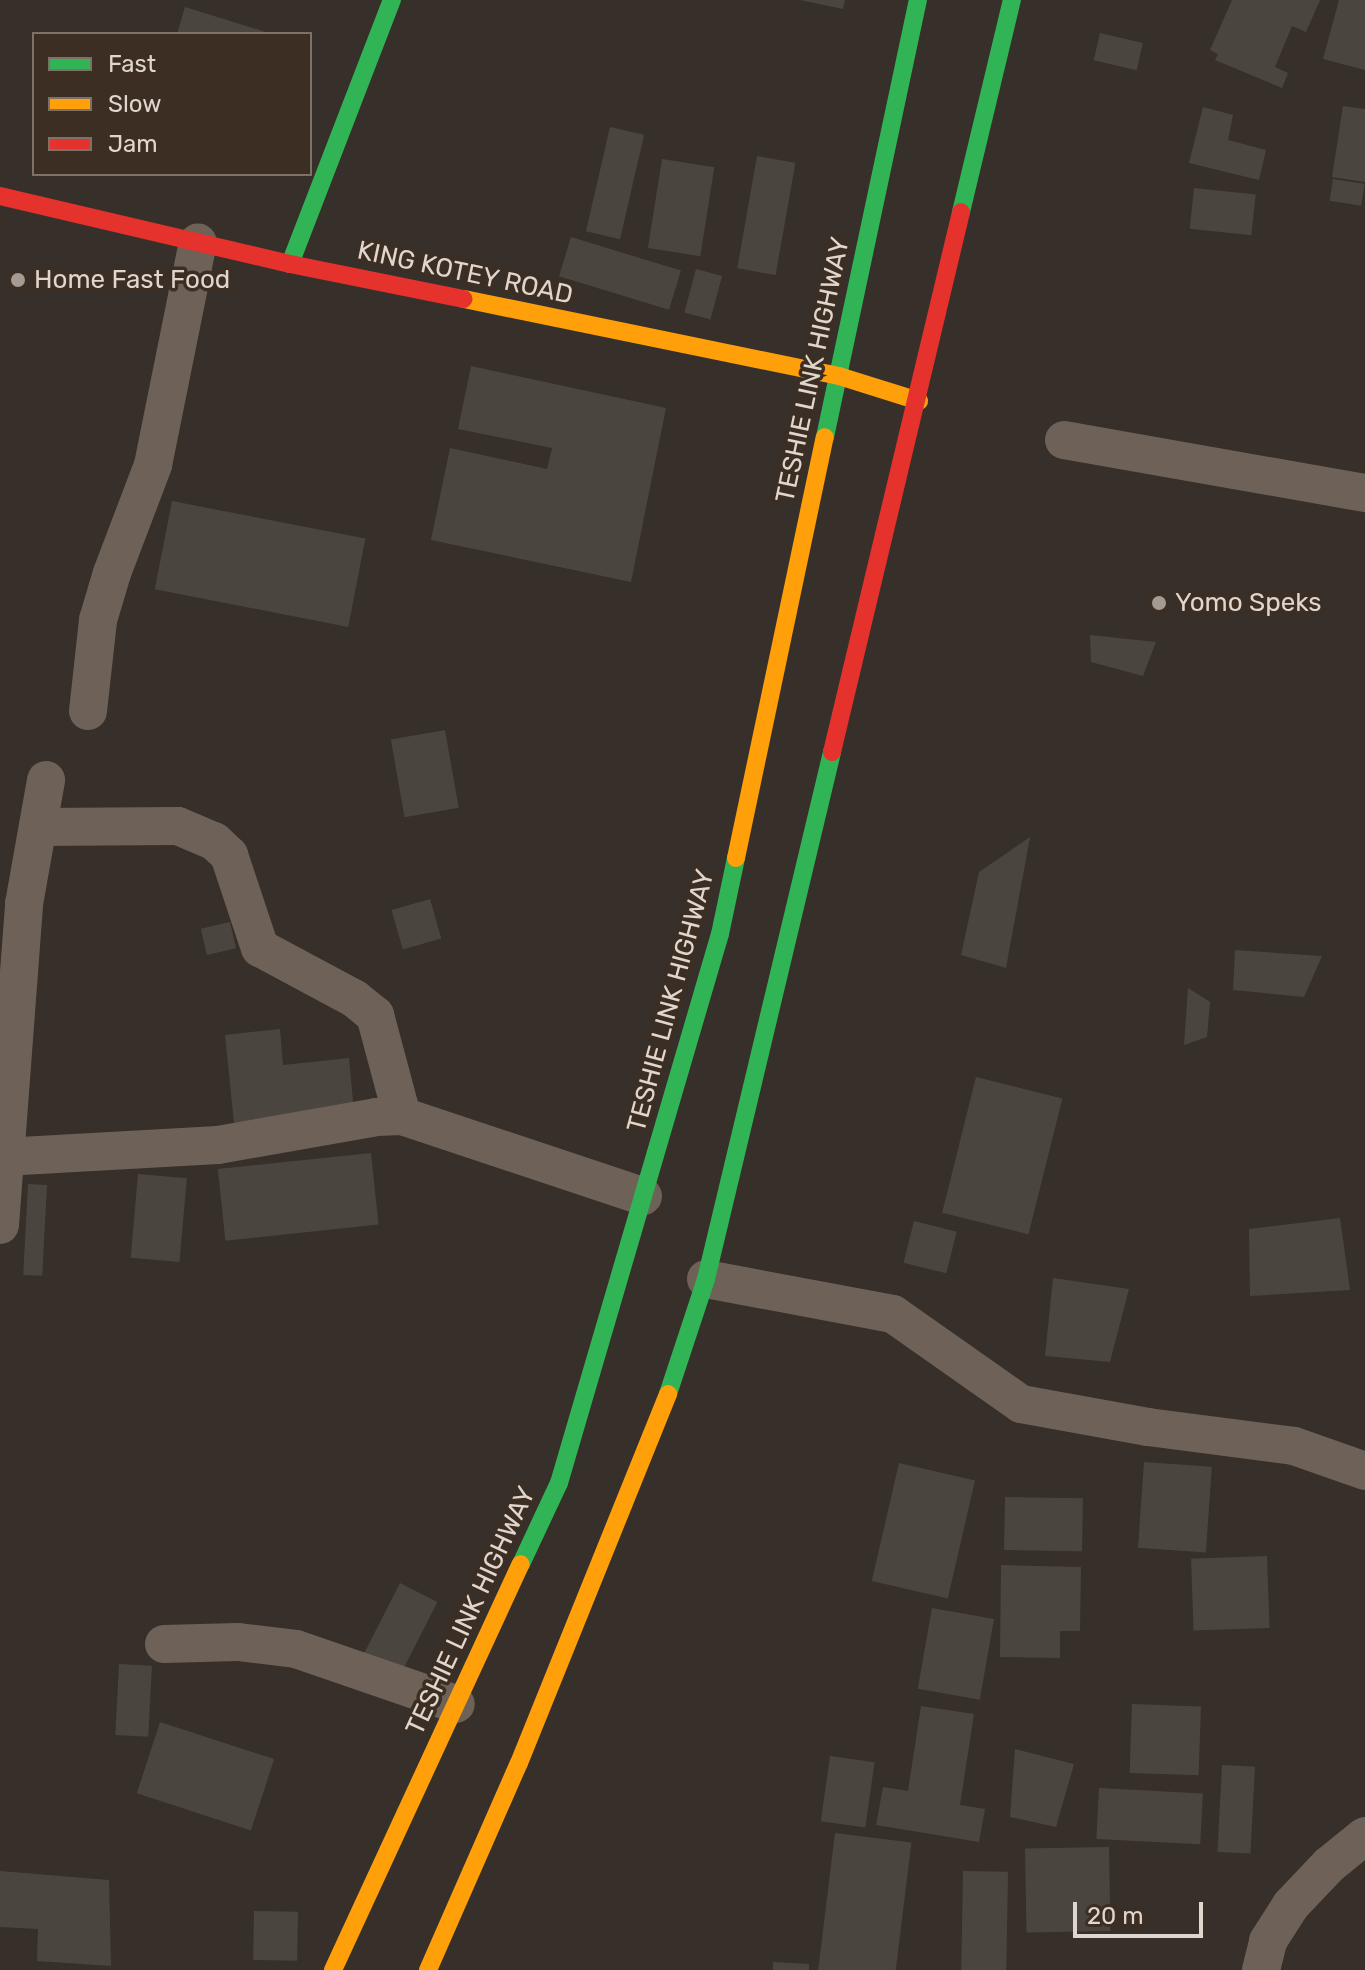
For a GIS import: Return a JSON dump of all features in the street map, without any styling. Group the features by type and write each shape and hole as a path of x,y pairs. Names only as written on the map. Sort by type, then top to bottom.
{"main road":[{"path":"290,264 392,0"},
{"name":"TESHIE LINK HIGHWAY","path":"333,1970 559,1483 720,934 918,0"},
{"path":"428,1970 519,1763 676,1374 706,1279 919,401 1012,0"},
{"name":"KING KOTEY ROAD","path":"1,192 290,264 839,376 919,401"}],"street":[{"path":"88,711 98,620 112,573 153,465 198,242"},
{"path":"1064,440 1365,493"},
{"path":"0,1225 24,904 46,780"},
{"path":"38,827 178,826 214,841 229,855 260,948 355,999 375,1015 402,1116"},
{"path":"3,1157 218,1145 376,1117 402,1116 643,1196"},
{"path":"706,1279 893,1314 1021,1404 1148,1427 1294,1446 1365,1471"},
{"path":"164,1644 238,1642 296,1649 456,1704"},
{"path":"1261,1970 1268,1941 1291,1905 1365,1836"}],"building":[{"path":"800,0 845,0 843,9"},
{"path":"1232,0 1320,0 1306,32 1292,26 1275,67 1288,73 1282,88 1215,60 1218,54 1210,50"},
{"path":"1339,0 1365,0 1365,70 1323,59"},
{"path":"185,7 266,32 178,32"},
{"path":"1100,33 1143,43 1137,70 1094,60"},
{"path":"1343,106 1365,109 1365,182 1332,177"},
{"path":"1203,107 1233,115 1228,140 1266,150 1259,180 1189,163"},
{"path":"610,127 644,135 620,239 586,231"},
{"path":"757,156 795,163 776,275 737,268"},
{"path":"662,159 714,167 700,256 648,248"},
{"path":"1333,179 1365,184 1361,206 1330,201"},
{"path":"1194,188 1256,194 1251,235 1190,229"},
{"path":"571,237 681,271 669,310 559,276"},
{"path":"696,269 722,276 710,319 684,312"},
{"path":"471,366 666,408 631,582 431,540 450,448 547,469 552,448 458,429"},
{"path":"172,501 365,539 348,627 155,589"},
{"path":"1090,635 1156,642 1143,676 1091,662"},
{"path":"445,730 459,808 405,817 391,740"},
{"path":"1030,837 1006,968 961,955 979,872"},
{"path":"430,899 441,938 403,949 392,910"},
{"path":"230,922 236,948 207,955 201,929"},
{"path":"1235,950 1322,956 1304,997 1233,990"},
{"path":"1188,988 1210,1002 1207,1037 1184,1045"},
{"path":"280,1029 283,1065 349,1058 354,1112 234,1123 225,1035"},
{"path":"976,1077 1062,1099 1028,1234 942,1213"},
{"path":"371,1153 379,1225 225,1241 218,1169"},
{"path":"138,1174 187,1178 179,1262 131,1258"},
{"path":"28,1184 47,1185 42,1276 23,1275"},
{"path":"1340,1218 1350,1290 1250,1296 1249,1229"},
{"path":"914,1221 957,1232 946,1273 904,1263"},
{"path":"1053,1278 1129,1289 1110,1362 1045,1356"},
{"path":"1144,1462 1212,1467 1206,1553 1138,1548"},
{"path":"899,1463 975,1481 948,1598 872,1581"},
{"path":"1005,1497 1083,1498 1082,1551 1004,1550"},
{"path":"1267,1556 1270,1628 1194,1631 1191,1559"},
{"path":"1001,1565 1081,1567 1080,1631 1060,1631 1060,1658 1000,1657"},
{"path":"400,1583 437,1602 396,1683 359,1664"},
{"path":"932,1608 994,1619 980,1700 918,1689"},
{"path":"119,1664 152,1666 148,1737 115,1735"},
{"path":"1132,1704 1201,1706 1199,1775 1130,1773"},
{"path":"921,1706 974,1714 960,1805 985,1809 979,1842 876,1825 883,1787 908,1791"},
{"path":"160,1722 274,1759 251,1830 137,1793"},
{"path":"1015,1749 1074,1764 1056,1827 1010,1817"},
{"path":"830,1756 875,1762 865,1828 821,1821"},
{"path":"1222,1765 1255,1767 1250,1854 1217,1852"},
{"path":"1099,1788 1203,1793 1200,1844 1096,1839"},
{"path":"835,1833 911,1842 896,1970 818,1970"},
{"path":"1109,1847 1110,1931 1026,1932 1025,1848"},
{"path":"0,1871 109,1880 111,1966 37,1961 38,1929 0,1927"},
{"path":"963,1871 1008,1872 1006,1970 961,1970"},
{"path":"254,1911 298,1912 297,1961 253,1960"},
{"path":"773,1962 809,1964 809,1970 773,1970"}],"traffic: fast":[{"path":"290,264 392,0"},
{"path":"825,437 918,0"},
{"path":"961,212 1012,0"},
{"path":"668,1394 706,1279 832,752"},
{"path":"521,1564 559,1483 720,934 736,858"}],"traffic: slow":[{"path":"464,299 839,376 919,401"},
{"path":"736,858 825,437"},
{"path":"428,1970 519,1763 668,1394"},
{"path":"333,1970 521,1564"}],"traffic: jam":[{"path":"0,196 290,264 464,299"},
{"path":"832,752 961,212"}],"place":[{"name":"Home Fast Food","path":"18,280"},
{"name":"Yomo Speks","path":"1159,603"}]}
